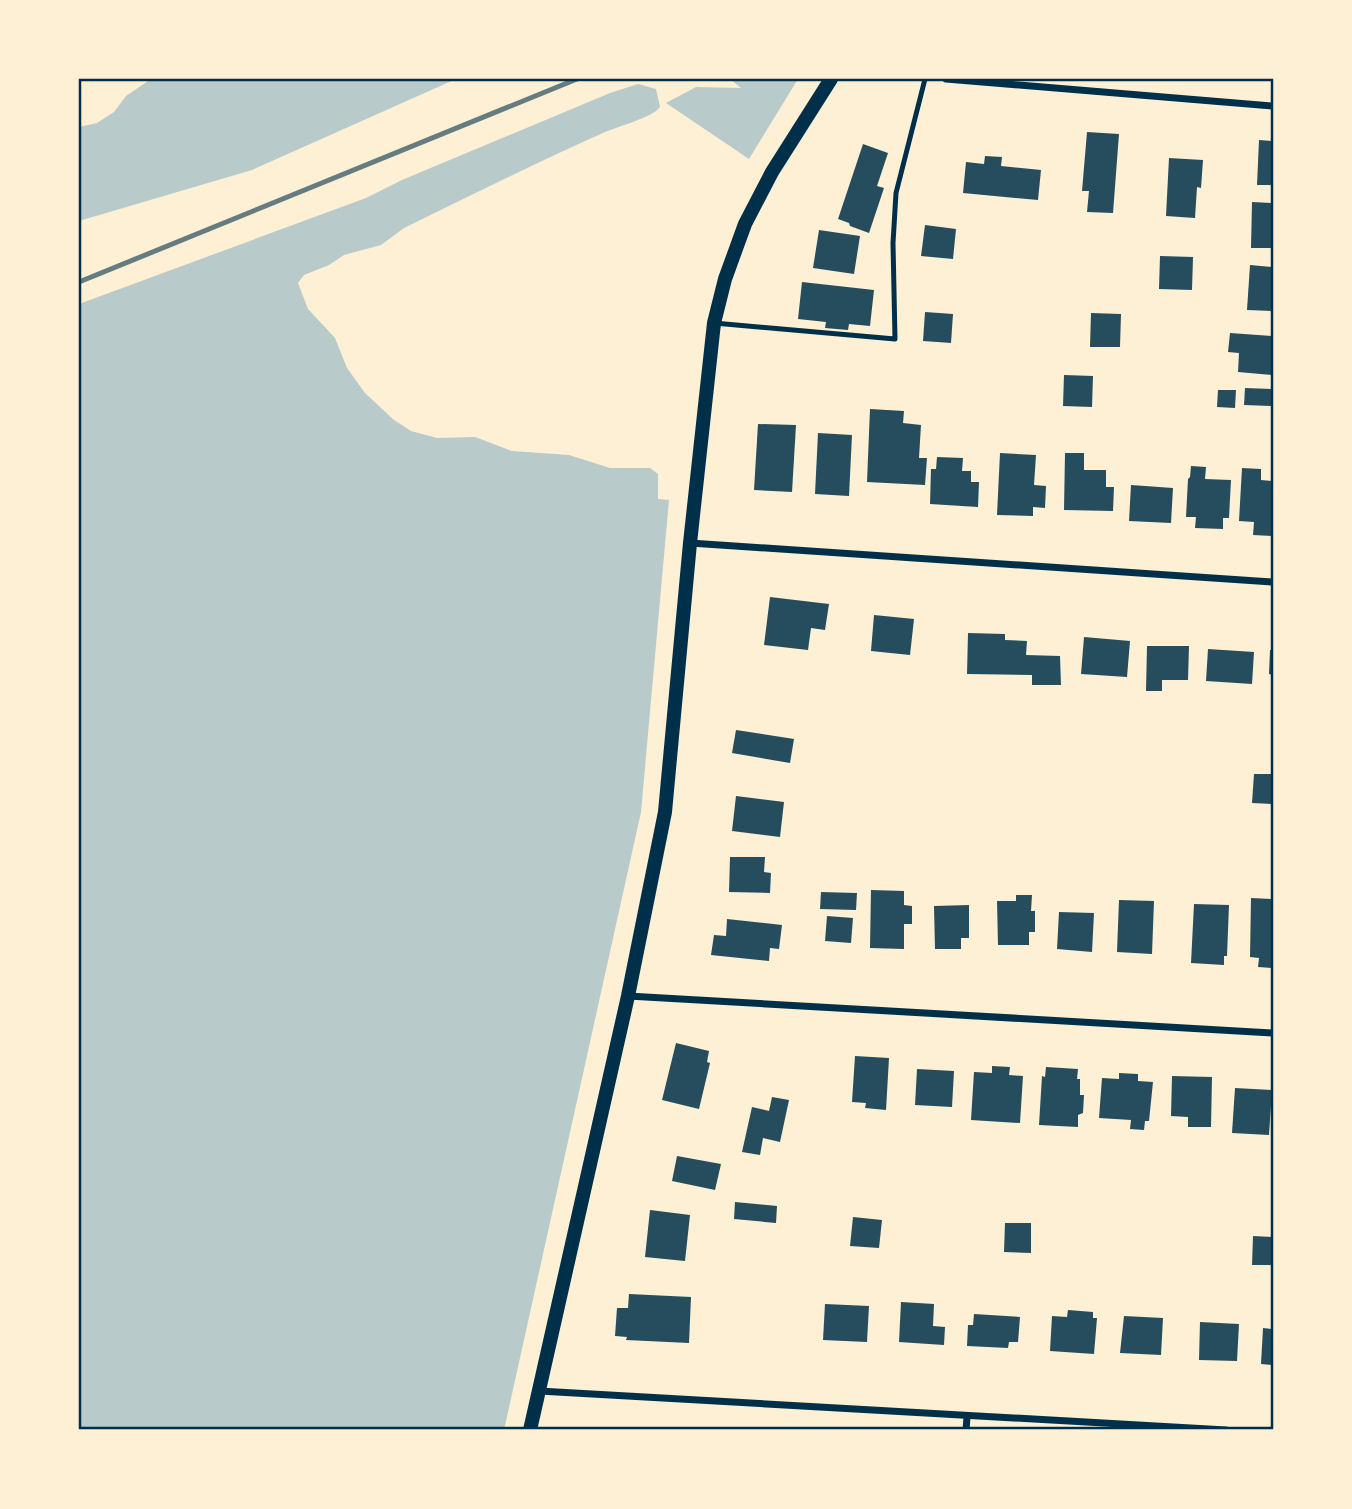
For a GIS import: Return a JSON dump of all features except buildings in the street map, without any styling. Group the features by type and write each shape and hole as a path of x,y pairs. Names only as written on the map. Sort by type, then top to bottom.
{"main road":[{"path":"530,1430 628,996 666,812 690,543 714,323 724,279 745,224 772,172 831,79"}],"street":[{"path":"946,79 1273,106"},
{"path":"690,543 1273,582"},
{"path":"628,996 1273,1032"},
{"path":"538,1391 1226,1430"},
{"path":"966,1430 967,1417"}],"lane":[{"path":"714,323 895,339 892,243 896,193 925,79"}],"shaded area":[{"path":"151,79 456,79 252,170 79,221 79,127 97,123 114,112 126,96"},
{"path":"730,79 798,79 749,159 666,103 696,87 741,88"},
{"path":"638,84 656,89 660,107 656,111 603,133 404,228 381,245 344,255 329,265 304,275 298,283 308,309 335,338 347,368 365,393 394,420 411,431 437,438 475,437 512,451 569,455 610,468 650,468 658,474 658,499 669,500 641,812 504,1430 79,1430 79,304 366,198 402,180 610,93"}],"railway":[{"path":"79,282 577,79"}]}
